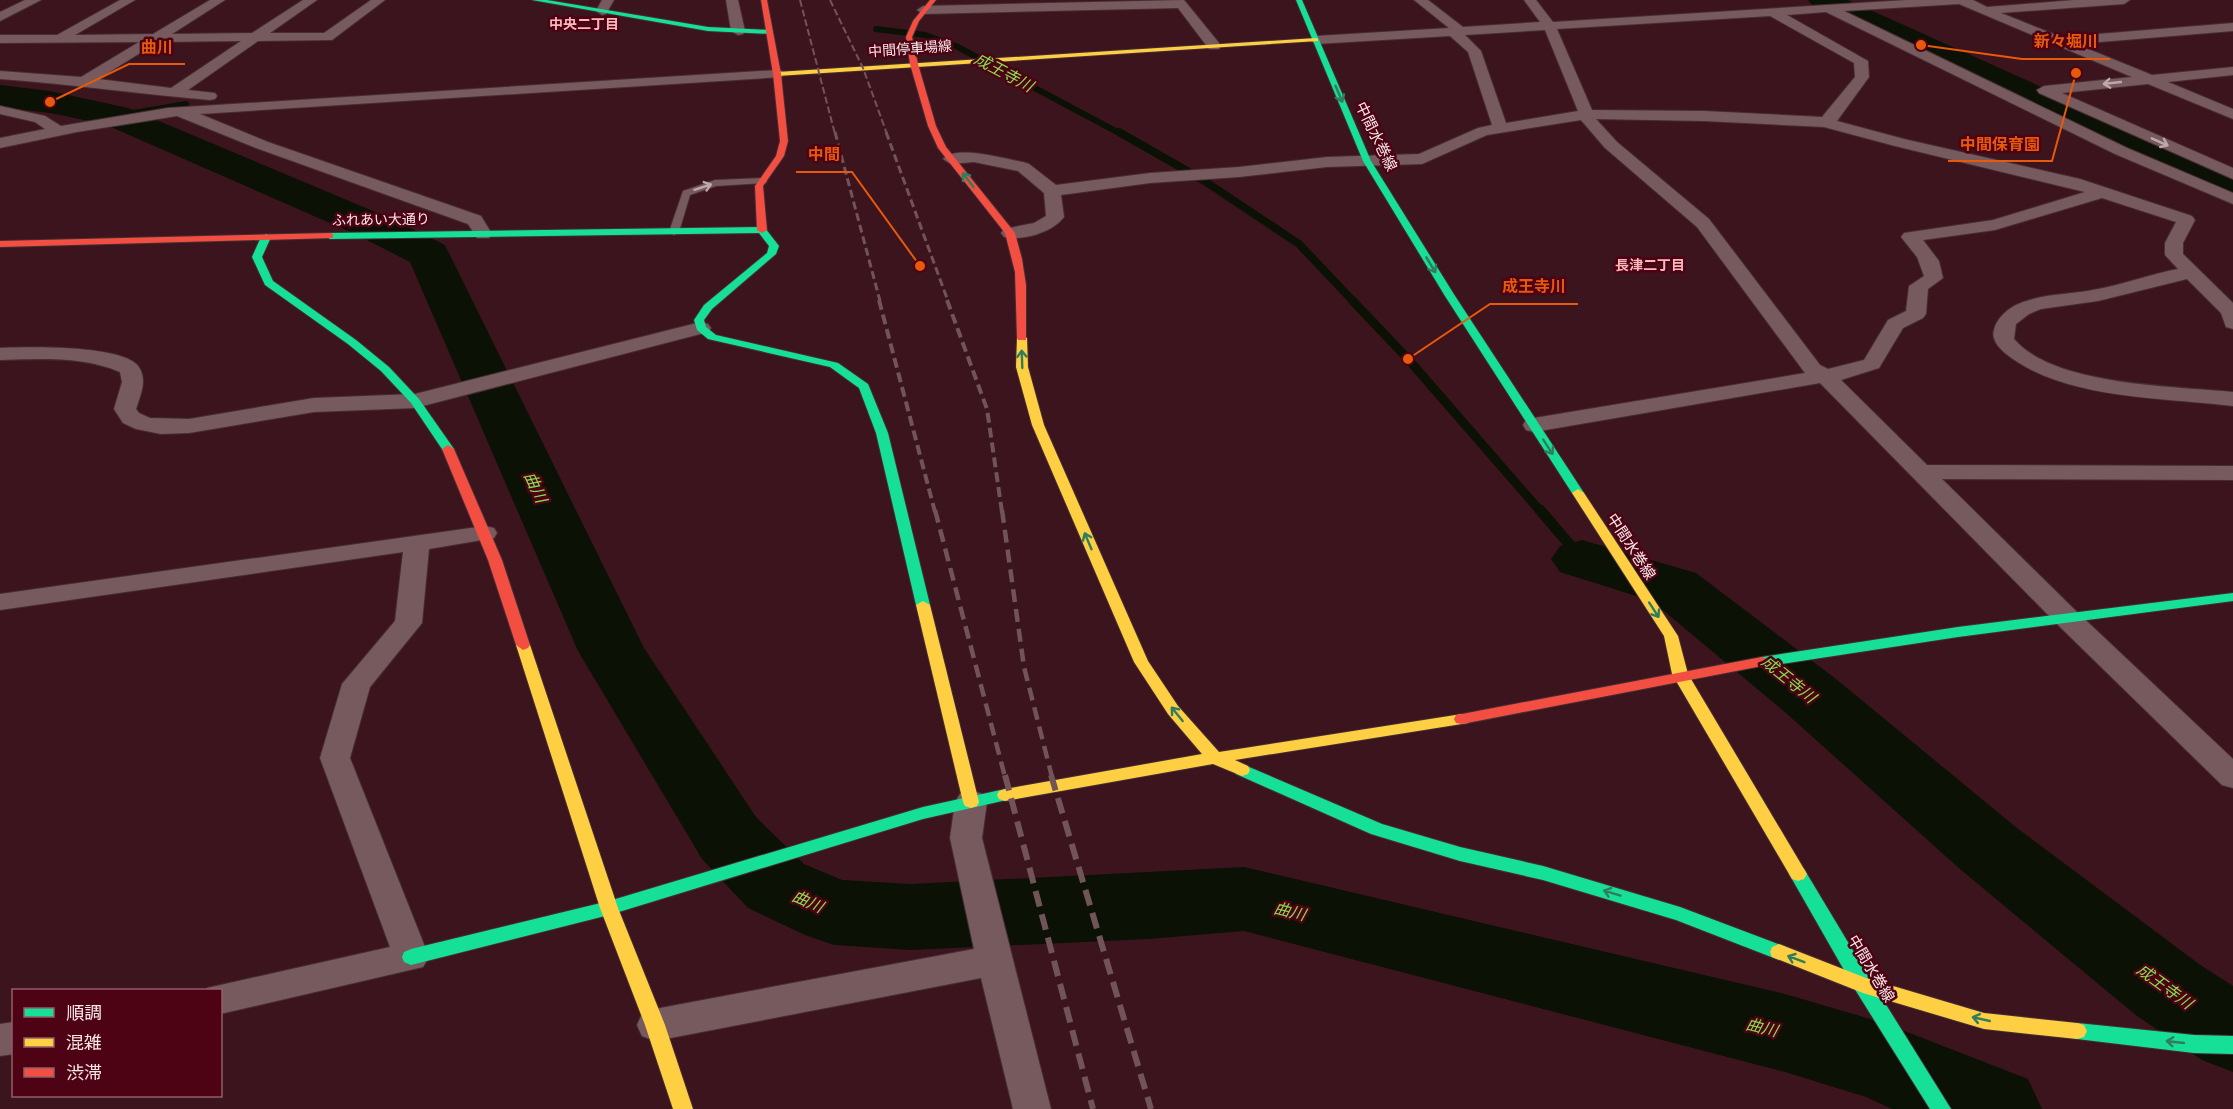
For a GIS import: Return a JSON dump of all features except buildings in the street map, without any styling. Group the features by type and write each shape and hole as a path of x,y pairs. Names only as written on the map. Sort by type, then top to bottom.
{"street":[{"path":"0,17 35,0"},
{"path":"59,38 129,0"},
{"path":"84,81 219,0"},
{"path":"173,93 311,0"},
{"path":"0,39 327,37 379,0"},
{"path":"536,0 605,5 708,29 770,32"},
{"path":"732,0 738,31"},
{"path":"764,0 777,74 784,141 780,156 759,186 762,230 774,246 771,254 708,307 699,320 701,328 712,336 834,365 864,386 882,433 971,802 966,838 1032,1109"},
{"name":"中間水巻線","path":"1299,0 1367,161 1450,296 1671,636 1680,674 1863,986 1941,1109"},
{"path":"1420,0 1457,28 1453,31"},
{"path":"1530,0 1549,25 1589,120 1611,145 1703,223 1814,369 1825,376 2066,617 2233,777"},
{"path":"1809,0 1851,8 1967,0"},
{"path":"1962,0 1983,11 2233,114"},
{"path":"1983,11 2124,0"},
{"path":"1214,46 1179,2 928,5 909,37 914,64 932,126 942,148 1010,233 1019,262 1022,302 1022,367 1038,425 1141,662 1173,710 1215,758 1377,829 1460,854 1544,873 1680,914 1863,986 1984,1021 2171,1041 2233,1045"},
{"path":"1024,22 1028,4"},
{"path":"1316,40 1774,13 1832,6 2121,152 2233,202"},
{"path":"1774,13 1861,61 1862,77 1831,118 1825,122"},
{"path":"2058,42 2233,27"},
{"path":"1453,31 1474,51 1501,129"},
{"name":"中間停車場線","path":"777,74 1316,40"},
{"path":"2233,72 2044,90 2233,174"},
{"path":"0,143 77,127 173,111 206,108 777,74"},
{"path":"0,75 84,81 173,93 216,96 206,108"},
{"path":"0,110 40,119 58,131"},
{"path":"173,111 474,220 483,234"},
{"path":"1052,192 1150,178 1327,162 1422,159 1483,131 1588,114 1704,116 1825,122 1901,143 2042,175 2104,192 2186,220 2174,243 2174,255 2230,311 2233,323"},
{"path":"951,159 974,157 1023,168 1052,192 1055,217 1050,223 1010,233"},
{"path":"1534,425 1848,372 1872,364 1895,324 1916,314 1919,286 1934,278 1934,269 1920,246 1910,237 1995,225 2104,192"},
{"path":"2173,214 2233,202"},
{"name":"ふれあい大通り","path":"0,244 266,237 762,230"},
{"path":"266,237 257,257 269,283 352,342 385,369 415,401 451,453 484,533 609,908 655,1026 682,1109"},
{"path":"2191,273 2169,275 2099,295 2024,308 2007,321 2003,331 2004,340 2013,350 2031,360 2086,381 2233,399"},
{"path":"0,354 61,354 115,362 130,369 133,382 126,409 131,418 161,427 189,426 314,405 415,401 701,328"},
{"path":"1921,472 2233,473"},
{"path":"0,602 484,533"},
{"path":"411,957 335,758 356,684 408,623 417,542"},
{"path":"222,999 411,957 609,908 685,883 923,813 971,802 1215,758 1519,710 1680,674 2066,617 2233,597"},
{"path":"655,1026 993,954"}],"lane":[{"path":"674,232 686,193 715,183 763,181"}],"waterway":[{"path":"1823,0 2233,188"},
{"name":"成王寺川","path":"876,29 925,35 956,46 1121,134"},
{"name":"曲川","path":"0,96 50,102 115,116 370,225 429,254 612,651 729,838 776,886 834,912 911,917 1149,906 1244,899 1785,1033 1884,1063 1995,1109"},
{"path":"115,116 186,104"},
{"name":"成王寺川","path":"1119,132 1203,180 1299,244 1353,301"},
{"name":"成王寺川","path":"1352,300 1408,359 1541,512"},
{"name":"成王寺川","path":"1540,510 1582,559"},
{"name":"成王寺川","path":"1582,559 1674,587 1811,696 1989,849 2168,990 2233,1033"}],"railway":[{"path":"800,0 835,134"},
{"path":"830,0 863,68 887,134"},
{"path":"835,132 880,301"},
{"path":"886,132 948,301"},
{"path":"879,300 935,512"},
{"path":"947,300 987,409 1002,512"},
{"path":"935,510 1005,777"},
{"path":"1002,510 1024,667 1052,777"},
{"path":"1005,775 1093,1109"},
{"path":"1051,775 1151,1109"}],"traffic: fast":[{"path":"535,0 708,29 770,32"},
{"path":"1299,0 1367,161 1450,296 1578,493"},
{"path":"762,230 774,246 771,254 708,307 699,320 701,328 712,337 834,365 864,386 882,433 923,605"},
{"path":"330,236 762,230"},
{"path":"266,237 257,257 269,283 352,342 385,369 415,401 448,449"},
{"path":"1762,662 1958,632 2233,597"},
{"path":"1242,770 1377,829 1460,854 1543,873 1680,914 1779,952"},
{"path":"411,957 609,908 923,813 1005,795"},
{"path":"1798,874 1863,985 1941,1109"},
{"path":"2077,1031 2194,1044 2233,1045"}],"traffic: slow":[{"path":"777,74 1316,40"},
{"path":"1022,338 1022,367 1038,425 1141,662 1173,710 1215,758 1242,770"},
{"path":"1578,493 1671,636 1680,674 1798,874"},
{"path":"923,605 971,802"},
{"path":"523,645 609,908 655,1025 683,1109"},
{"path":"1005,795 1144,769 1462,719"},
{"path":"1779,952 1863,985 1984,1021 2077,1031"}],"traffic: jam":[{"path":"762,230 759,186 780,156 784,141 777,74 764,0"},
{"path":"933,0 916,21 909,37 914,64 932,126 942,148 1010,233 1020,272 1022,338"},
{"path":"0,244 330,236"},
{"path":"448,449 495,560 523,645"},
{"path":"1462,719 1762,662"}],"place":[{"name":"新々堀川","path":"1921,45"},
{"name":"中間保育園","path":"2076,73"},
{"name":"曲川","path":"50,102"},
{"name":"中間","path":"920,266"},
{"name":"成王寺川","path":"1408,359"}],"district":[{"name":"中央二丁目","path":"584,23"},
{"name":"長津二丁目","path":"1650,264"}]}
